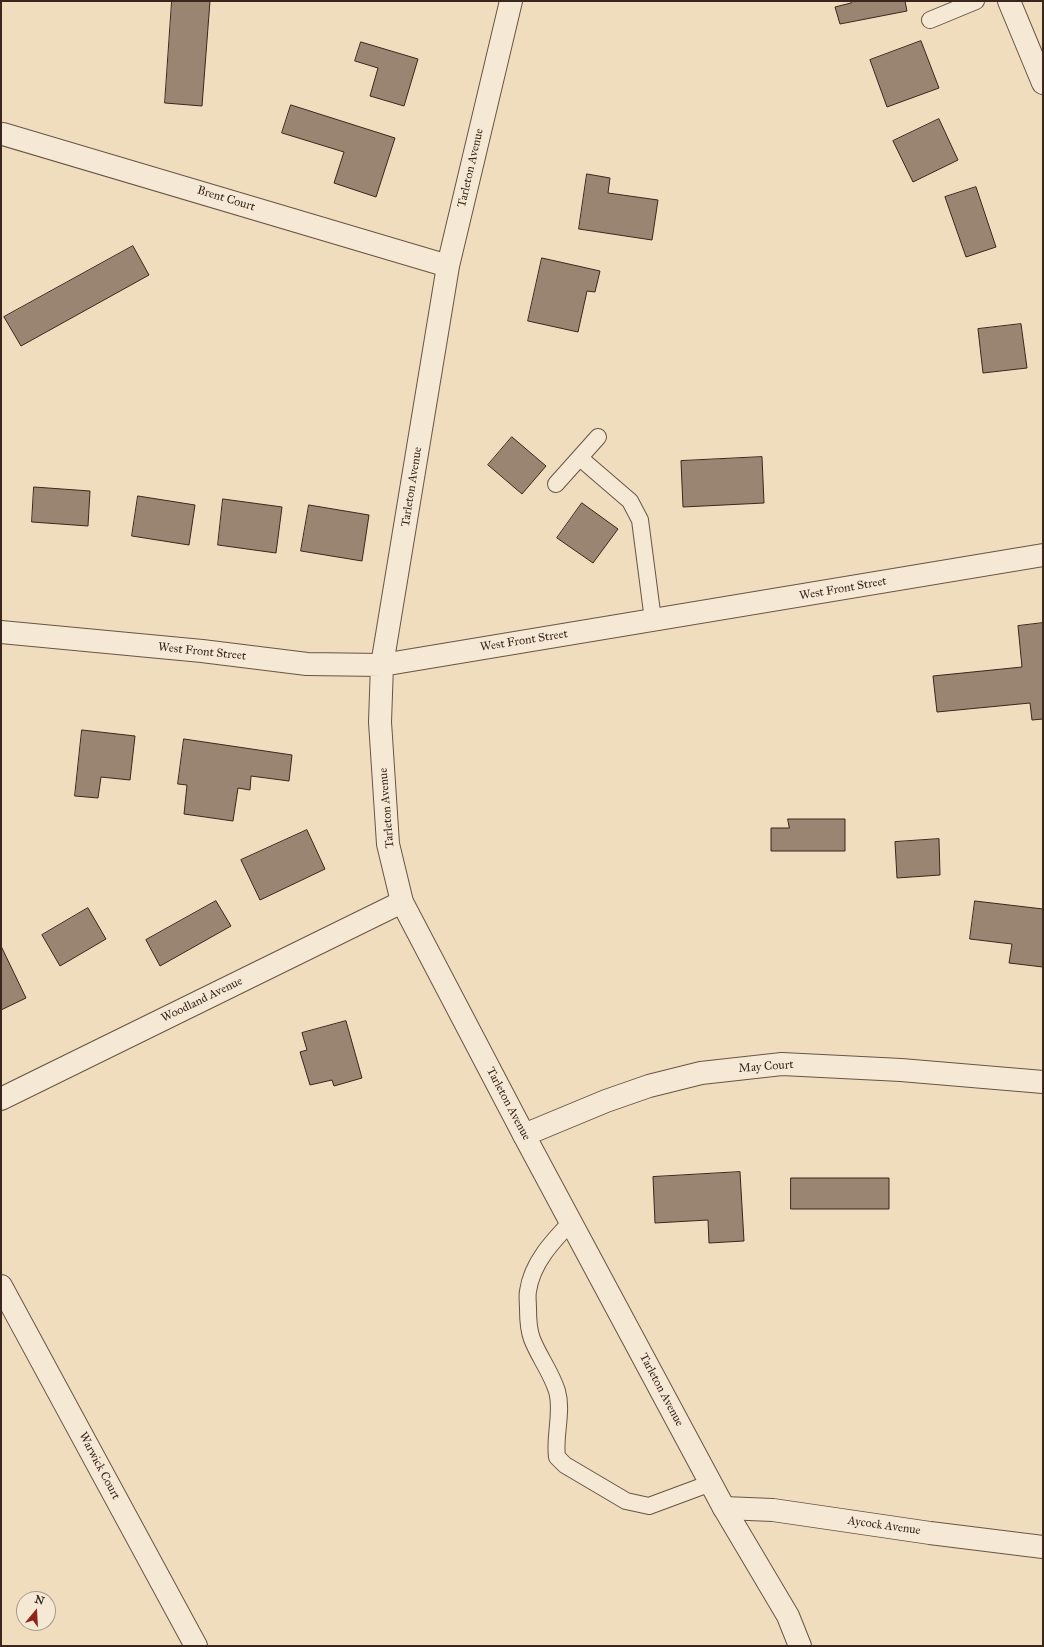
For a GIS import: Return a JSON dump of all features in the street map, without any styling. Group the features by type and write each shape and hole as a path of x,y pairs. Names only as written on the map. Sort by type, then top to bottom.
{"street":[{"name":"Tarleton Avenue","path":"511,1 448,266 382,665 380,722 388,844 402,902 524,1135 724,1508 788,1616 800,1646"},
{"path":"1009,1 1043,83"},
{"name":"Brent Court","path":"3,134 448,266"},
{"name":"West Front Street","path":"1,632 202,651 307,664 382,665 494,645 1043,555"},
{"name":"Woodland Avenue","path":"1,1098 402,902"},
{"name":"May Court","path":"524,1135 606,1101 649,1086 700,1073 782,1064 901,1070 1043,1082"},
{"name":"Warwick Court","path":"1,1286 196,1646"},
{"name":"Aycock Avenue","path":"724,1508 773,1510 930,1533 1043,1547"}],"lane":[{"path":"930,20 976,1"},
{"path":"556,484 598,437"},
{"path":"580,458 630,501 640,520 653,620"},
{"path":"571,1222 545,1250 535,1270 528,1291 528,1315 531,1338 551,1375 557,1392 557,1457 565,1465 626,1501 649,1506 711,1483"}],"building":[{"path":"172,1 210,1 202,106 165,103"},
{"path":"851,1 905,1 907,11 840,24 835,7 851,3"},
{"path":"921,41 939,88 887,107 870,60"},
{"path":"361,42 418,59 404,106 370,96 378,68 355,61"},
{"path":"291,105 395,138 376,197 334,183 344,152 282,133"},
{"path":"939,119 958,160 913,182 893,141"},
{"path":"587,174 610,178 608,193 658,200 652,240 579,229"},
{"path":"976,187 996,247 966,257 945,197"},
{"path":"133,246 149,275 21,346 4,317"},
{"path":"542,258 600,271 595,292 587,291 578,332 528,321"},
{"path":"1021,324 1027,368 983,373 978,329"},
{"path":"512,437 546,466 522,494 488,465"},
{"path":"762,457 764,503 683,507 681,461"},
{"path":"34,487 90,491 88,526 32,522"},
{"path":"138,496 195,505 189,545 132,536"},
{"path":"223,499 282,507 276,553 218,545"},
{"path":"582,503 618,529 593,563 557,538"},
{"path":"309,505 369,515 362,561 301,551"},
{"path":"1043,623 1043,719 1032,720 1030,703 937,712 933,676 1022,667 1018,626"},
{"path":"82,730 135,736 130,780 101,777 98,798 75,796"},
{"path":"184,739 292,755 289,781 251,776 250,790 238,788 233,821 184,814 187,785 178,784"},
{"path":"788,819 845,819 845,851 771,851 771,828 789,828"},
{"path":"307,830 325,869 260,900 241,860"},
{"path":"939,839 940,875 897,878 895,842"},
{"path":"216,901 231,926 160,966 146,940"},
{"path":"975,901 1043,909 1043,967 1009,963 1012,944 970,939"},
{"path":"88,908 106,939 60,966 42,935"},
{"path":"1,946 26,998 1,1010"},
{"path":"346,1021 362,1078 334,1086 332,1080 310,1085 300,1052 307,1050 302,1033"},
{"path":"740,1172 744,1241 709,1243 708,1220 655,1223 653,1177"},
{"path":"791,1178 889,1178 889,1209 791,1209"}]}
